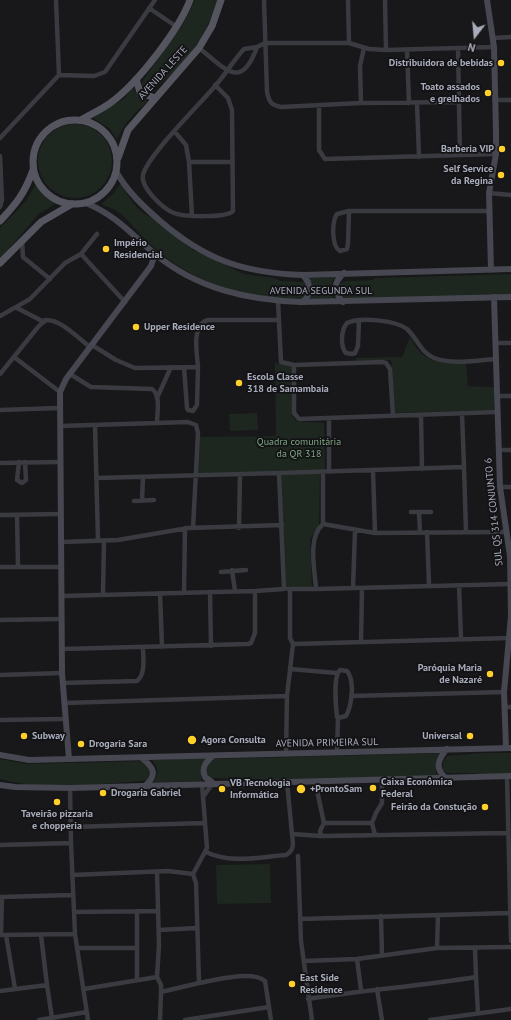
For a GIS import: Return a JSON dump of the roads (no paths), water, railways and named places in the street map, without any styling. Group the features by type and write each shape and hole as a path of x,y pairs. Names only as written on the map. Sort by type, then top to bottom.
{"main road":[{"name":"AVENIDA LESTE","path":"81,120 113,102 136,79 177,27 190,0"},
{"name":"AVENIDA LESTE","path":"118,158 128,130 154,98 199,48 212,26 221,0"},
{"path":"487,0 494,47 496,154 489,193 491,270"},
{"path":"136,79 140,92 154,98"},
{"path":"67,120 81,120 94,124 106,132 114,144 118,158 117,173 110,186 100,197 86,203 72,204 58,201 47,194 38,183 33,170 32,157 36,144 44,133 54,124 67,120"},
{"path":"0,221 19,201 25,191 33,170"},
{"name":"AVENIDA SEGUNDA SUL","path":"117,173 133,197 174,233 217,259 243,268 271,274 303,275 511,269"},
{"name":"AVENIDA SEGUNDA SUL","path":"86,203 113,216 165,261 211,286 237,295 278,301 301,302 511,297"},
{"path":"0,263 41,222 72,204"},
{"path":"69,759 62,683 60,392 70,374 152,266 156,254"},
{"path":"152,266 165,261"},
{"path":"343,302 336,293 335,286 338,278 344,273"},
{"path":"301,302 306,299 310,291 303,275"},
{"name":"SUL QS 314 CONJUNTO 6","path":"494,297 500,487 510,556 511,596 509,663 504,692 508,707 508,748"},
{"name":"AVENIDA PRIMEIRA SUL","path":"0,755 29,760 508,748"},
{"path":"445,777 439,770 438,763 441,756 447,749"},
{"path":"213,756 206,763 203,770 205,777 213,783"},
{"path":"142,758 150,764 154,771 152,778 146,785"},
{"path":"0,784 15,787 70,788 509,776"}],"street":[{"path":"0,138 59,76 56,0"},
{"path":"59,76 94,76 105,72 155,0"},
{"path":"264,0 267,92 270,104 281,108 319,105 459,102"},
{"path":"348,0 349,43"},
{"path":"384,0 386,50"},
{"path":"150,8 177,27"},
{"path":"493,38 511,37"},
{"path":"215,85 231,103 233,211 228,214 192,216 174,213 167,209 149,192 142,179 143,174 154,156 244,49 257,47 265,43 349,43 364,48 386,50 494,47"},
{"path":"199,48 235,73 243,72 251,62 257,47"},
{"path":"361,104 360,66 364,48"},
{"path":"458,48 460,155"},
{"path":"407,50 409,103"},
{"path":"495,100 511,100"},
{"path":"417,103 419,157"},
{"path":"319,105 319,150 325,159 496,154"},
{"path":"175,132 186,145 189,162 192,216"},
{"path":"0,156 2,200 0,207"},
{"path":"189,162 233,162"},
{"path":"489,193 511,195"},
{"path":"349,211 348,244 347,248 340,251 335,247 334,220 337,214 349,211 489,211"},
{"path":"0,316 17,308 30,299 65,263 81,254 97,234"},
{"path":"22,241 23,257 50,279"},
{"path":"81,254 125,302"},
{"path":"278,301 280,359 283,364 294,365 382,362 388,364 393,416"},
{"path":"17,308 44,322"},
{"path":"0,374 44,322 50,320 60,324 91,346 127,366 145,368 198,367"},
{"path":"184,367 187,408 193,411 197,405 198,329 203,322 208,320 279,320"},
{"path":"352,354 355,353 358,346 359,320"},
{"path":"352,354 346,353 344,350 343,329 348,322 359,320 386,320 406,329 424,352 441,360 496,358"},
{"path":"496,344 511,343"},
{"path":"352,354 353,363"},
{"path":"14,356 60,392"},
{"path":"294,365 295,416 303,419 497,412"},
{"path":"157,398 171,367"},
{"path":"70,374 91,387 147,388 154,390 157,398 158,423"},
{"path":"497,396 511,396"},
{"path":"0,410 59,408"},
{"path":"462,413 466,532"},
{"path":"421,415 422,469"},
{"path":"329,418 329,471"},
{"path":"60,426 188,422 196,425 198,433 193,528"},
{"path":"95,425 98,541"},
{"path":"498,450 511,450"},
{"path":"18,462 17,480 22,483 26,480 25,462"},
{"path":"0,463 60,462"},
{"path":"97,478 464,467"},
{"path":"373,470 375,533"},
{"path":"316,589 314,542 317,531 323,524 323,472"},
{"path":"279,473 284,589"},
{"path":"239,528 240,474"},
{"path":"142,501 143,477"},
{"path":"500,487 511,487"},
{"path":"134,501 154,500"},
{"path":"411,512 431,512"},
{"path":"419,512 420,532"},
{"path":"0,515 61,514"},
{"path":"17,515 18,567"},
{"path":"323,524 375,533 507,532"},
{"path":"62,542 132,539 185,528 239,528 282,525"},
{"path":"184,592 185,528"},
{"path":"353,588 355,530"},
{"path":"427,532 429,585"},
{"path":"104,541 104,594"},
{"path":"0,567 62,567"},
{"path":"232,570 235,591"},
{"path":"221,572 246,570"},
{"path":"61,596 510,584"},
{"path":"459,585 461,638"},
{"path":"362,588 362,642"},
{"path":"286,754 287,696 293,644 290,638 290,589"},
{"path":"62,649 244,645 251,643 255,633 255,591"},
{"path":"210,592 211,646"},
{"path":"160,593 162,647"},
{"path":"0,620 61,619"},
{"path":"293,644 461,638 510,638"},
{"path":"62,683 137,681 140,678 143,666 143,647"},
{"path":"290,669 337,673 340,670 347,671 350,675 351,696 346,716 338,718"},
{"path":"0,675 62,673"},
{"path":"337,673 337,752"},
{"path":"351,696 504,692"},
{"path":"64,703 287,696"},
{"path":"0,720 65,719"},
{"path":"509,776 508,833 510,860 511,941"},
{"path":"375,835 372,823 373,817 382,803 382,779"},
{"path":"315,781 324,824 320,831 321,836"},
{"path":"206,852 217,857 234,860 286,855 291,852 293,846 287,782"},
{"path":"203,797 213,783"},
{"path":"199,983 196,883 193,874 206,852 202,784"},
{"path":"70,788 75,934 88,1020"},
{"path":"71,827 204,823"},
{"path":"324,824 372,823"},
{"path":"292,834 321,836 508,833"},
{"path":"0,845 71,843"},
{"path":"298,856 300,919 308,999 312,1020"},
{"path":"72,875 158,872 180,872 193,874"},
{"path":"158,872 159,930 157,977 161,992 160,1020"},
{"path":"15,989 3,935 1,897 73,895"},
{"path":"137,911 137,979"},
{"path":"74,912 158,911"},
{"path":"300,919 510,913"},
{"path":"437,948 438,915"},
{"path":"381,916 382,955"},
{"path":"159,930 197,928"},
{"path":"3,935 75,934"},
{"path":"41,935 52,1018"},
{"path":"304,961 357,959 437,948 511,947"},
{"path":"78,948 136,948"},
{"path":"475,948 478,1013"},
{"path":"357,959 361,990"},
{"path":"161,992 199,983 256,976 265,981 271,1020"},
{"path":"84,989 137,979 157,977"},
{"path":"308,999 361,990 431,984 476,977"},
{"path":"0,991 47,985"},
{"path":"377,989 382,1020"},
{"path":"185,1020 269,1007"},
{"path":"430,1020 511,1009"},
{"path":"39,1020 87,1012"}],"place":[{"name":"Distribuidora de bebidas","path":"501,63"},
{"name":"Toato assados e grelhados","path":"488,93"},
{"name":"Barberia VIP","path":"502,149"},
{"name":"Self Service da Regina","path":"501,175"},
{"name":"Império Residencial","path":"106,249"},
{"name":"Upper Residence","path":"136,327"},
{"name":"Escola Classe 318 de Samambaia","path":"239,383"},
{"name":"Paróquia Maria de Nazaré","path":"490,674"},
{"name":"Subway","path":"24,736"},
{"name":"Universal","path":"470,736"},
{"name":"Agora Consulta","path":"192,740"},
{"name":"Drogaria Sara","path":"81,744"},
{"name":"Caixa Econômica Federal","path":"373,788"},
{"name":"VB Tecnologia Informática","path":"222,789"},
{"name":"+ProntoSam","path":"301,789"},
{"name":"Drogaria Gabriel","path":"103,793"},
{"name":"Taveirão pizzaria e chopperia","path":"57,802"},
{"name":"Feirão da Constução","path":"485,807"},
{"name":"East Side Residence","path":"292,984"}],"park label":[{"name":"Quadra comunitária da QR 318","path":"299,448"}]}
